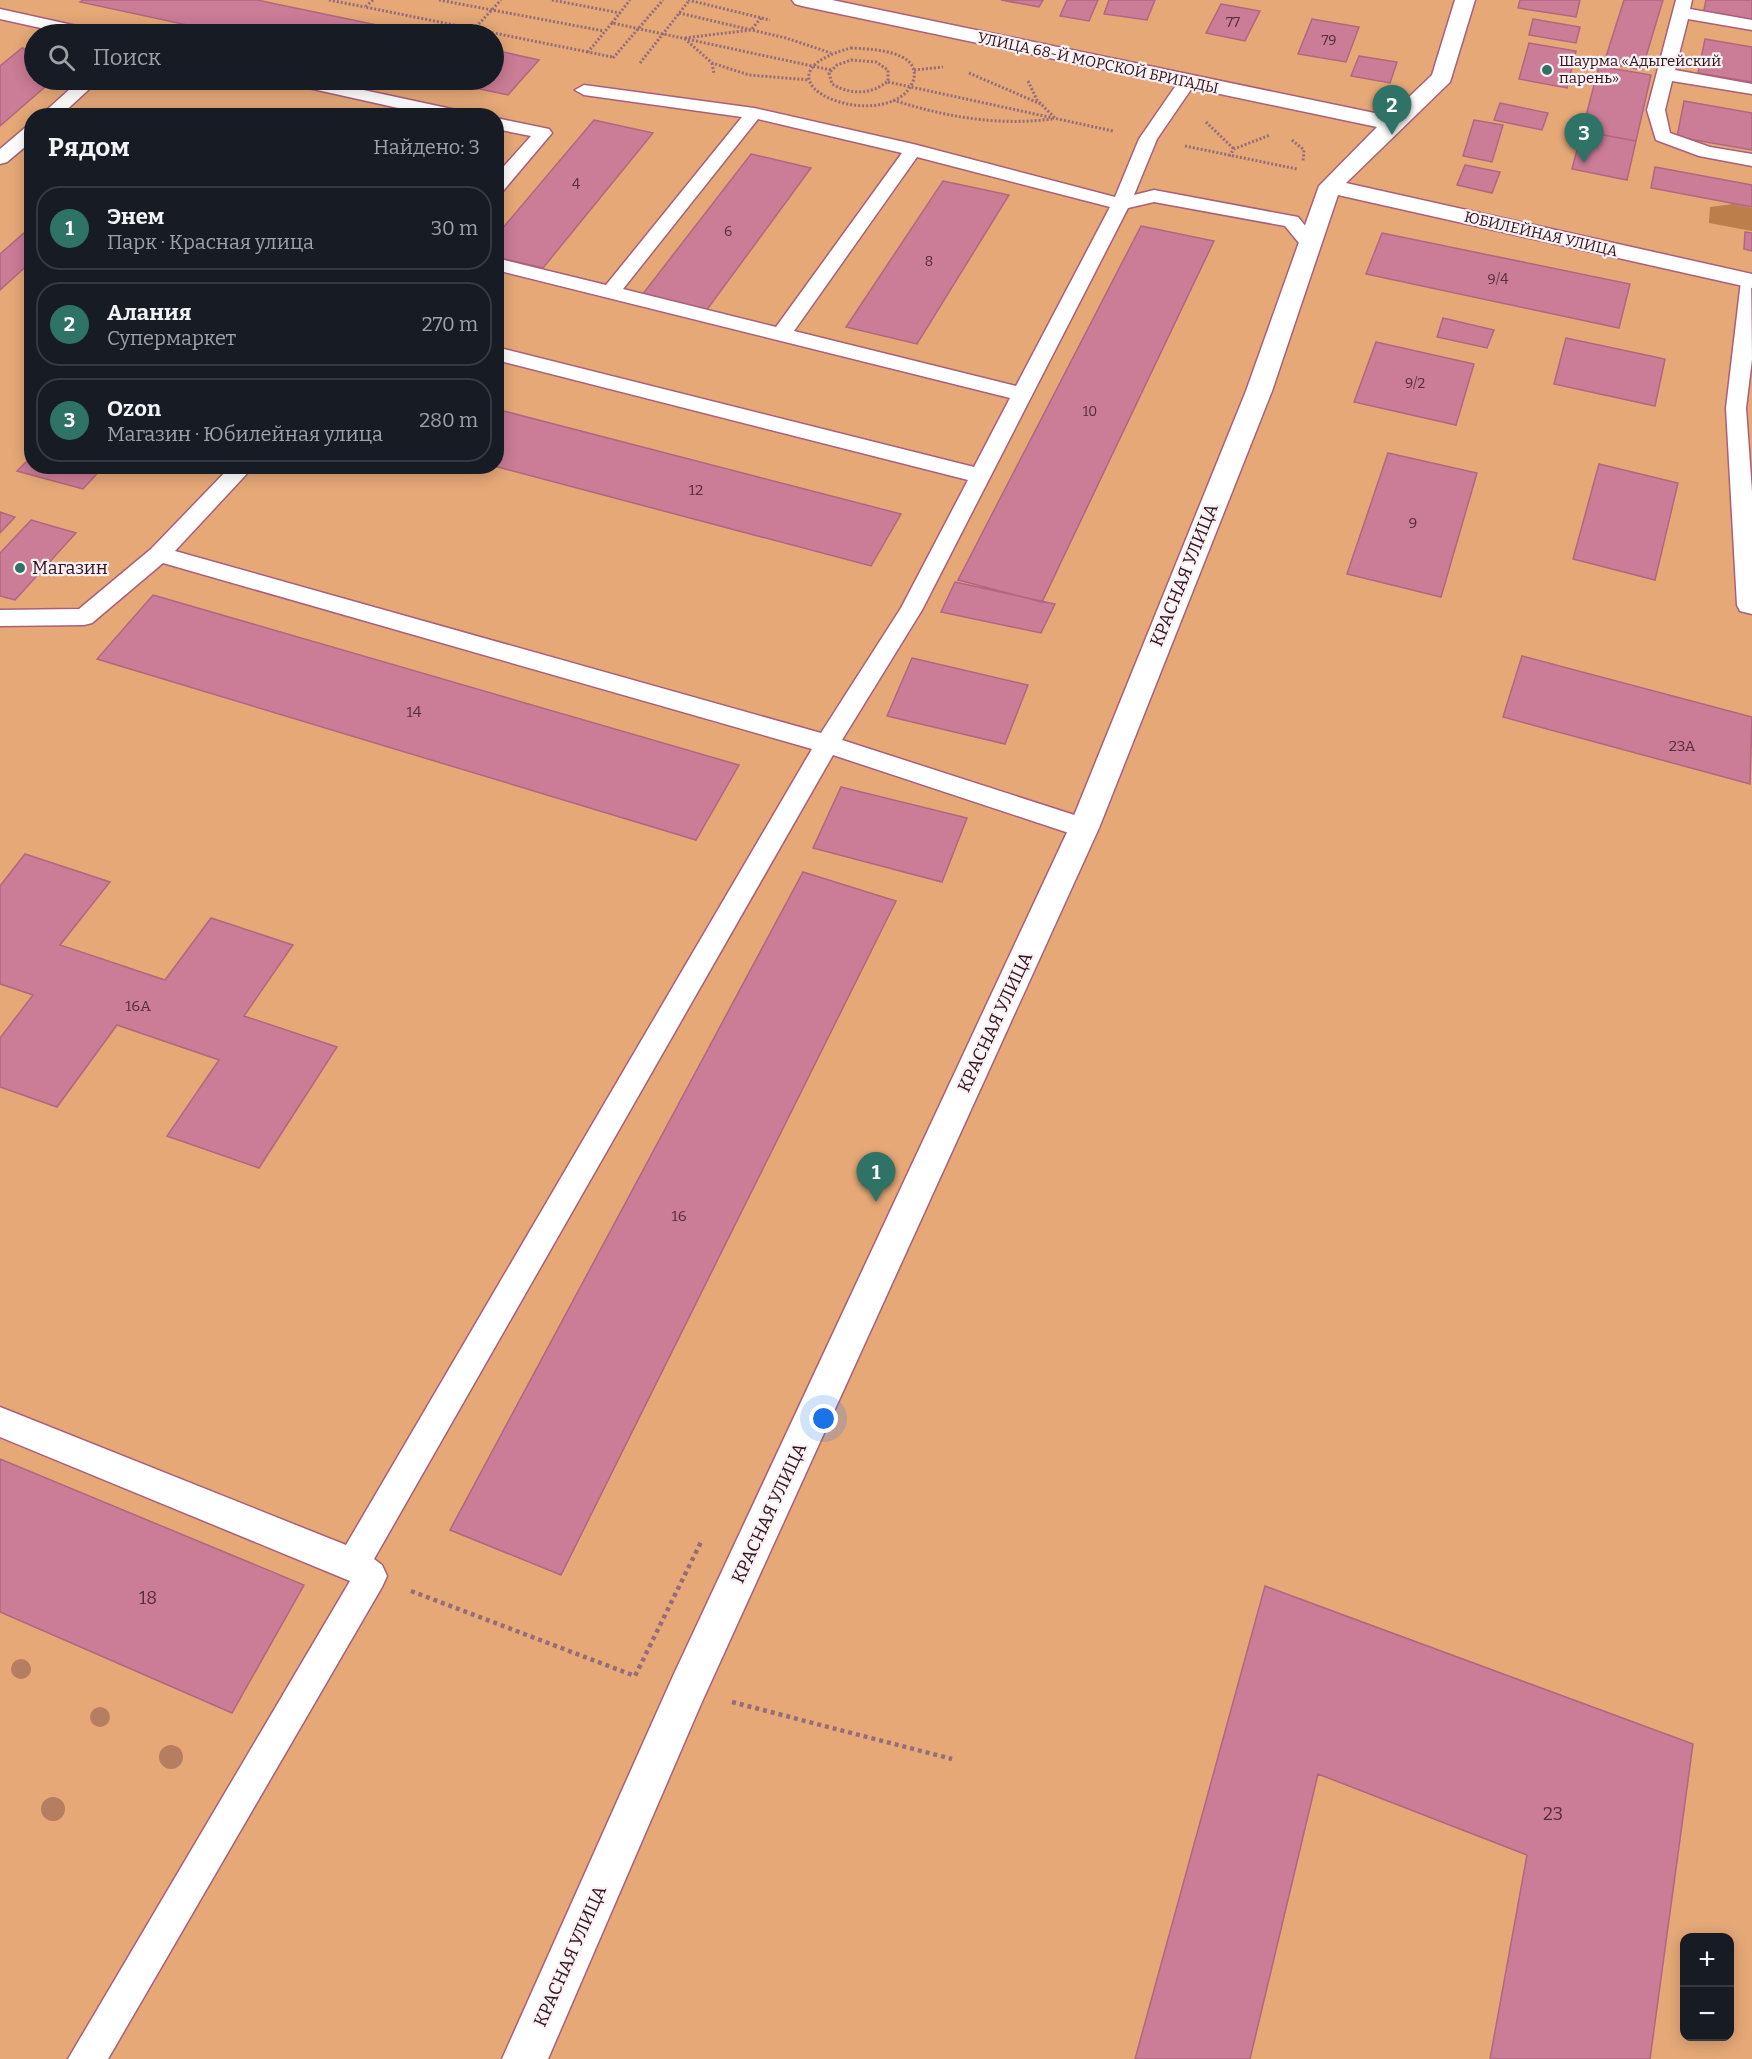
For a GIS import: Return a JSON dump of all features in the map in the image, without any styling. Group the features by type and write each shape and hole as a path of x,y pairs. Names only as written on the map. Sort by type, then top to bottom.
{"street":[{"name":"УЛИЦА 68-Й МОРСКОЙ БРИГАДЫ","path":"802,0 1393,124"},
{"name":"КРАСНАЯ УЛИЦА","path":"525,2059 687,1690 1084,828 1259,391 1330,186 1442,77 1465,0"},
{"name":"ЮБИЛЕЙНАЯ УЛИЦА","path":"1330,186 1751,281"}],"lane":[{"path":"1752,25 1682,7 1656,110 1662,136 1706,152 1752,160"},
{"path":"0,14 44,24"},
{"path":"1665,74 1752,89"},
{"path":"87,2059 827,744 911,610 981,476 1020,394 1121,204 1148,139 1187,82"},
{"path":"58,108 79,90"},
{"path":"341,90 424,108"},
{"path":"584,90 754,113 913,150 1121,204 1154,196 1291,221 1311,245"},
{"path":"610,292 754,113"},
{"path":"504,125 543,133 504,178"},
{"path":"0,158 24,137"},
{"path":"781,335 913,150"},
{"path":"504,266 1020,394"},
{"path":"1751,281 1736,408 1748,605 1752,606"},
{"path":"504,355 981,476"},
{"path":"0,618 84,617 159,554 236,474"},
{"path":"159,554 827,744 1084,828"},
{"path":"0,1422 362,1570"}],"path":[{"path":"329,0 455,24"},
{"path":"365,7 373,0"},
{"path":"439,0 605,31"},
{"path":"479,24 501,0"},
{"path":"552,0 620,13"},
{"path":"588,52 630,0"},
{"path":"631,61 639,63 688,2"},
{"path":"679,13 786,38 831,53"},
{"path":"684,38 751,30 761,18"},
{"path":"612,23 831,70 847,61 867,60 888,70 888,82"},
{"path":"504,34 622,59"},
{"path":"684,38 712,63 770,78 809,80"},
{"path":"851,48 884,50 897,55 914,70 915,79 911,87 893,100 873,105 839,103 814,91 809,80 808,73 813,65 831,53 851,48"},
{"path":"914,70 952,68"},
{"path":"831,70 829,73 832,84 847,91 867,92 888,82 1296,171 1304,150 1289,138"},
{"path":"963,70 1043,105"},
{"path":"1027,76 1030,89 1056,118"},
{"path":"893,100 937,113 973,120 1008,123 1056,118"},
{"path":"1301,161 1315,161 1310,145 1321,110"},
{"path":"1205,120 1234,149"},
{"path":"1229,156 1234,149 1271,135"},
{"path":"635,1676 703,1537"},
{"path":"362,1570 635,1676 952,1759"}],"shaded area":[{"path":"0,0 1752,0 1752,2059 0,2059"},
{"path":"1733,204 1752,208 1752,231 1709,223 1710,207"}],"building":[{"path":"83,0 257,0 372,24 182,24 80,2"},
{"path":"1001,0 1043,0 1039,7"},
{"path":"1067,0 1098,0 1089,21 1060,16"},
{"path":"1109,0 1155,0 1147,20 1104,14"},
{"path":"1520,0 1580,0 1576,17 1518,8"},
{"path":"1624,0 1663,0 1642,70 1604,63"},
{"path":"1706,0 1752,0 1752,23 1703,15"},
{"path":"1221,4 1260,11 1245,41 1206,33"},
{"path":"1312,19 1359,27 1346,62 1298,54"},
{"path":"1533,19 1580,27 1576,43 1529,35"},
{"path":"1705,39 1752,47 1752,82 1698,73"},
{"name":"Шаурма «Адыгейский парень»","path":"1529,43 1576,51 1567,88 1519,79"},
{"path":"24,48 24,90 41,90 0,126 0,66"},
{"path":"504,52 539,60 508,95 484,90 504,90"},
{"path":"1359,56 1397,62 1390,83 1351,76"},
{"path":"1599,66 1651,75 1636,141 1582,131"},
{"path":"1684,101 1752,113 1752,150 1677,137"},
{"path":"1500,103 1548,113 1542,130 1494,120"},
{"path":"594,120 653,133 543,268 504,259 504,227"},
{"path":"1474,120 1503,125 1492,162 1463,156"},
{"path":"1582,131 1636,141 1627,180 1572,169"},
{"path":"751,154 811,168 706,311 642,295"},
{"path":"1465,165 1500,172 1492,193 1457,185"},
{"path":"1655,167 1752,185 1752,207 1651,188"},
{"path":"943,181 1009,195 917,344 846,327"},
{"path":"1141,226 1214,241 1042,602 958,580"},
{"path":"1745,232 1752,233 1752,251 1744,249"},
{"path":"24,233 24,268 0,290 0,254"},
{"path":"1382,233 1630,284 1619,328 1366,274"},
{"path":"1443,318 1494,330 1487,348 1437,337"},
{"path":"1566,338 1665,359 1655,406 1554,384"},
{"path":"1376,342 1474,364 1456,425 1354,402"},
{"path":"504,411 901,514 871,566 504,469"},
{"path":"1388,453 1477,473 1441,597 1347,574"},
{"path":"24,464 24,473 17,471"},
{"path":"1599,464 1678,483 1655,580 1573,559"},
{"path":"28,474 97,474 83,489"},
{"path":"0,512 15,517 0,533"},
{"path":"31,520 76,533 15,600 0,596 0,553"},
{"path":"955,582 1055,604 1041,633 941,612"},
{"path":"153,595 739,765 696,840 97,659"},
{"path":"1522,656 1752,717 1750,784 1503,717"},
{"path":"912,658 1028,685 1005,744 887,716"},
{"path":"841,787 967,818 942,882 813,848"},
{"path":"25,854 110,882 60,945 165,980 211,918 293,945 244,1016 337,1047 259,1168 167,1136 219,1060 117,1025 57,1107 0,1087 0,1038 33,995 0,984 0,886"},
{"path":"803,872 896,901 561,1575 450,1530"},
{"path":"0,1459 304,1585 232,1713 0,1612"},
{"path":"1265,1586 1693,1744 1650,2059 1490,2059 1527,1855 1318,1774 1250,2059 1135,2059"}],"place":[{"name":"Шаурма «Адыгейский парень»","path":"1547,70"},
{"name":"Алания","path":"1392,135"},
{"name":"Ozon","path":"1584,163"},
{"name":"Магазин","path":"20,568"},
{"name":"Энем","path":"876,1202"}]}
